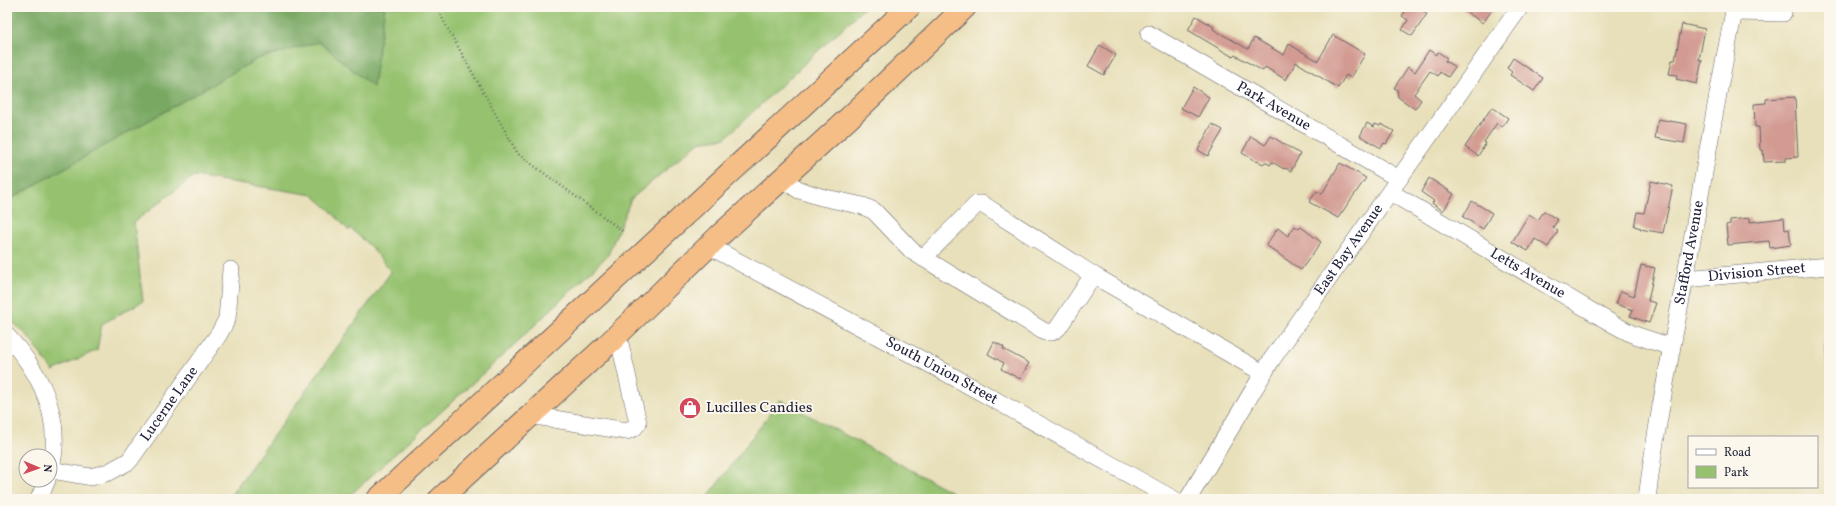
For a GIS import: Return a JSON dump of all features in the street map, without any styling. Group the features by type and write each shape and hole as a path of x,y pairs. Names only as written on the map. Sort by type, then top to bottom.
{"highway":[{"path":"378,499 909,7"},
{"path":"440,499 618,334 709,246 850,118 965,7"}],"street":[{"name":"East Bay Avenue","path":"1188,499 1263,373 1520,7"},
{"path":"1734,9 1783,13"},
{"name":"Stafford Avenue","path":"1647,499 1670,347 1685,279 1734,9"},
{"name":"Park Avenue","path":"1149,34 1394,186"},
{"path":"783,178 799,190 821,197 863,206 874,211 912,251 1045,332 1052,332 1058,328 1093,275"},
{"name":"Letts Avenue","path":"1394,186 1600,317 1632,334 1670,347"},
{"path":"923,258 977,204 982,204 1093,275 1263,373"},
{"name":"South Union Street","path":"709,246 952,376 1173,499"},
{"name":"Division Street","path":"1685,279 1829,266"},
{"name":"Lucerne Lane","path":"58,475 91,477 109,472 129,461 227,319 231,270"},
{"path":"530,415 626,431 634,428 638,423 618,334"},
{"path":"7,336 28,360 41,382 50,407 54,439 53,448"},
{"path":"39,499 43,488"}],"path":[{"path":"438,7 443,20 518,154 624,232"}],"green space":[{"path":"7,7 865,7 725,138 699,142 631,199 608,255 514,345 346,499 228,499 391,272 372,248 350,228 349,231 330,210 313,195 194,176 134,222 143,301 102,324 97,350 53,371 27,335 7,317"},
{"path":"7,7 385,7 373,87 319,42 257,59 7,201"},
{"path":"1825,344 1829,344 1829,378"},
{"path":"780,400 965,499 706,499"}],"building":[{"path":"1408,7 1417,7 1427,14 1412,36 1402,30 1408,20 1402,16"},
{"path":"1459,7 1494,7 1483,23"},
{"path":"1196,16 1214,27 1213,29 1248,49 1254,38 1284,55 1289,44 1318,61 1333,35 1365,54 1351,78 1346,75 1338,88 1296,62 1286,80 1265,67 1263,71 1235,55 1233,57 1188,30"},
{"path":"1682,24 1705,29 1699,60 1702,60 1697,84 1676,79 1677,75 1669,74 1672,60 1675,60"},
{"path":"1100,45 1116,55 1104,75 1088,66"},
{"path":"1429,50 1436,55 1438,52 1447,58 1445,61 1455,67 1448,77 1440,72 1438,76 1430,71 1414,94 1421,100 1415,109 1398,97 1397,89 1394,88 1408,67 1415,72"},
{"path":"1513,58 1543,78 1534,91 1510,75 1512,72 1507,68"},
{"path":"1193,87 1209,97 1198,117 1181,108"},
{"path":"1795,97 1798,157 1786,158 1786,161 1764,162 1763,150 1760,150 1759,127 1755,127 1754,104 1766,103 1766,99"},
{"path":"1492,107 1508,118 1502,127 1497,123 1484,142 1486,143 1478,156 1465,147"},
{"path":"1658,119 1687,124 1684,143 1655,138"},
{"path":"1367,123 1374,127 1375,124 1380,126 1381,124 1394,131 1386,144 1384,143 1381,148 1360,136"},
{"path":"1212,124 1223,130 1208,156 1198,150"},
{"path":"1251,136 1265,145 1271,136 1300,154 1291,171 1272,162 1270,165 1265,162 1263,164 1258,161 1257,162 1242,153"},
{"path":"1340,163 1366,178 1338,218 1309,202 1317,191 1322,194"},
{"path":"1429,178 1454,194 1443,211 1432,203 1434,201 1421,192"},
{"path":"1651,181 1673,186 1663,233 1640,229 1641,228 1634,226 1637,212 1644,213"},
{"path":"1472,201 1492,213 1483,229 1463,217"},
{"path":"1544,211 1558,220 1553,227 1558,231 1548,247 1535,239 1528,251 1512,242 1529,214 1538,220"},
{"path":"1750,218 1750,222 1784,218 1785,230 1789,229 1791,245 1770,248 1769,241 1728,245 1726,225 1730,224 1730,220"},
{"path":"1295,226 1299,229 1301,227 1321,242 1301,270 1266,245 1278,228 1288,236"},
{"path":"1641,265 1655,268 1648,301 1656,303 1649,323 1630,316 1633,310 1616,304 1621,291 1634,296"},
{"path":"994,342 1004,347 1003,349 1029,363 1020,379 1001,369 1004,363 988,354"}],"place":[{"name":"Lucilles Candies","path":"690,408"}]}
